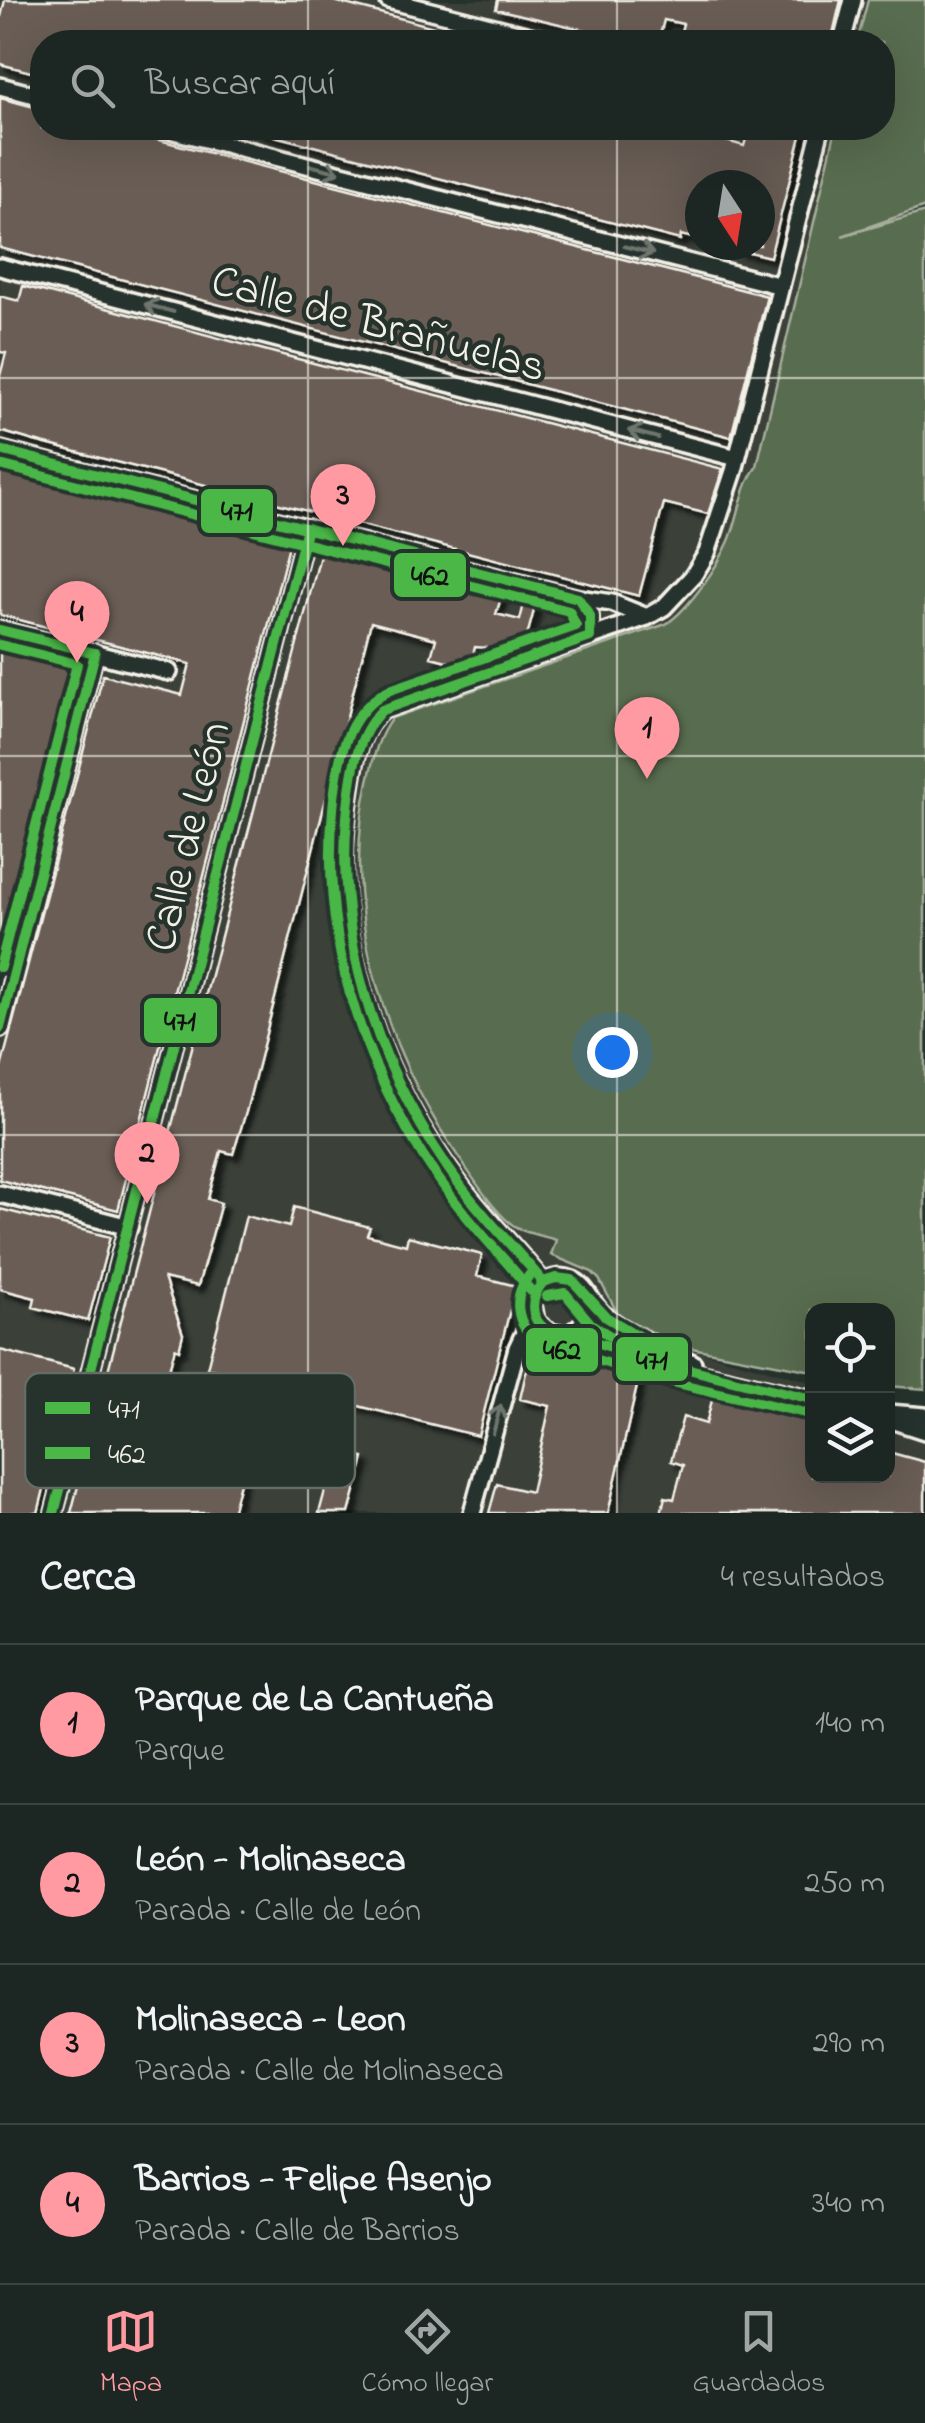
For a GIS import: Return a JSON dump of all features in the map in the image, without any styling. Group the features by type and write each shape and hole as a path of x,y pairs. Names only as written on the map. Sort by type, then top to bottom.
{"street":[{"path":"388,0 506,30"},
{"path":"845,30 853,0"},
{"path":"0,86 30,94"},
{"path":"209,140 781,286"},
{"path":"543,1282 466,1192 414,1116 398,1086 364,997 344,888 342,839 356,754 366,729 382,710 647,617 664,608 693,576 707,553 737,458 818,140"},
{"name":"Calle de Brañuelas","path":"0,267 737,458"},
{"path":"0,450 578,598 612,603 647,617"},
{"name":"Calle de León","path":"91,1373 307,528"},
{"path":"578,598 590,616 590,636"},
{"path":"0,630 168,672"},
{"path":"0,1028 94,653"},
{"path":"0,1194 129,1227"},
{"path":"729,1377 628,1332 601,1313 583,1287 571,1278 557,1276 543,1282 532,1300 536,1322 544,1330 667,1365 805,1397"},
{"path":"568,1334 581,1326 589,1314 589,1300"},
{"path":"472,1513 516,1348 526,1330 536,1322"},
{"path":"895,1416 925,1416"},
{"path":"895,1419 925,1431"},
{"name":"Calle de León","path":"54,1513 61,1488"}],"shaded area":[{"path":"0,0 868,0 860,30 30,30 30,140 833,140 757,466 745,481 730,539 719,560 679,616 666,624 392,718 361,904 384,1006 425,1106 483,1194 516,1228 556,1240 552,1255 592,1272 618,1314 676,1345 805,1380 805,1483 895,1483 895,1403 925,1406 925,1513 0,1513"}],"green space":[{"path":"868,0 925,0 925,207 842,236 925,212 925,1389 895,1387 895,1303 805,1303 805,1370 676,1345 618,1314 592,1272 551,1255 556,1240 519,1229 504,1217 437,1123 392,1031 365,932 360,882 360,831 368,781 379,740 392,718 666,624 693,598 718,562 757,466 833,140 895,140 895,30 860,30"}],"building":[{"path":"5,0 330,0 445,30 30,30 30,72 0,64 0,21"},
{"path":"498,0 841,0 834,30 681,30 683,24 664,20 661,30 585,30 496,9"},
{"path":"0,98 30,106 30,140 159,140 767,296 731,437 0,248"},
{"path":"290,140 723,140 744,146 746,140 800,140 775,237 775,170 685,170 685,236 681,235 680,240"},
{"path":"23,286 723,469 708,514 664,503 639,596 34,441 0,431 0,376 6,353 0,352 0,296 19,301"},
{"path":"0,464 290,541 118,1210 0,1180 0,1072 103,675 182,695 190,664 0,615"},
{"path":"322,548 502,595 496,614 520,620 525,600 536,603 524,647 475,647 470,667 431,657 436,639 371,622 246,1112 233,1154 221,1151 208,1199 221,1203 198,1286 164,1278 183,1334 179,1350 175,1348 168,1373 107,1373"},
{"path":"0,647 76,666 4,950 0,950"},
{"path":"294,1207 370,1227 367,1235 406,1245 408,1236 482,1255 477,1276 516,1286 478,1436 355,1405 355,1373 227,1373 207,1368 246,1216 289,1227"},
{"path":"0,1209 110,1237 88,1321 33,1307 35,1298 0,1289"},
{"path":"0,1350 74,1369 73,1373 25,1373 25,1488 44,1488 38,1513 0,1513"},
{"path":"531,1351 640,1373 608,1513 489,1513 497,1484 531,1492 550,1406 520,1399"},
{"path":"714,1392 805,1416 805,1483 895,1483 895,1454 925,1462 925,1513 661,1513 665,1497 674,1499 683,1465 671,1461 683,1417 706,1424"},
{"path":"355,1455 364,1458 349,1513 319,1513 326,1488 355,1488"},
{"path":"78,1488 239,1488 232,1513 71,1513"}],"transit line":[{"name":"471","path":"0,450 578,598 590,616 590,637"},
{"name":"462","path":"0,465 569,611 576,626 387,691 372,701 345,742 333,809 334,914 356,1014 374,1063 423,1155 462,1211 531,1291"},
{"name":"471","path":"90,1373 307,528"},
{"name":"471","path":"0,630 95,653 0,1028"},
{"name":"471","path":"543,1282 463,1189 409,1104 388,1059 357,966 345,867 347,817 360,746 382,710 590,637"},
{"name":"462","path":"0,645 77,664 0,967"},
{"name":"462","path":"532,1272 521,1290 518,1309 525,1328 540,1343 664,1380 805,1413"},
{"name":"471","path":"543,1282 556,1278 572,1280 606,1317 650,1343"},
{"name":"471","path":"543,1282 534,1300 534,1313 549,1332 805,1397"},
{"name":"462","path":"547,1296 565,1293 591,1324 642,1356"},
{"name":"471","path":"54,1513 60,1488"}],"place":[{"name":"Molinaseca - Leon","path":"343,546"},
{"name":"Barrios - Felipe Asenjo","path":"77,663"},
{"name":"Parque de La Cantueña","path":"647,779"},
{"name":"León - Molinaseca","path":"147,1204"}]}
